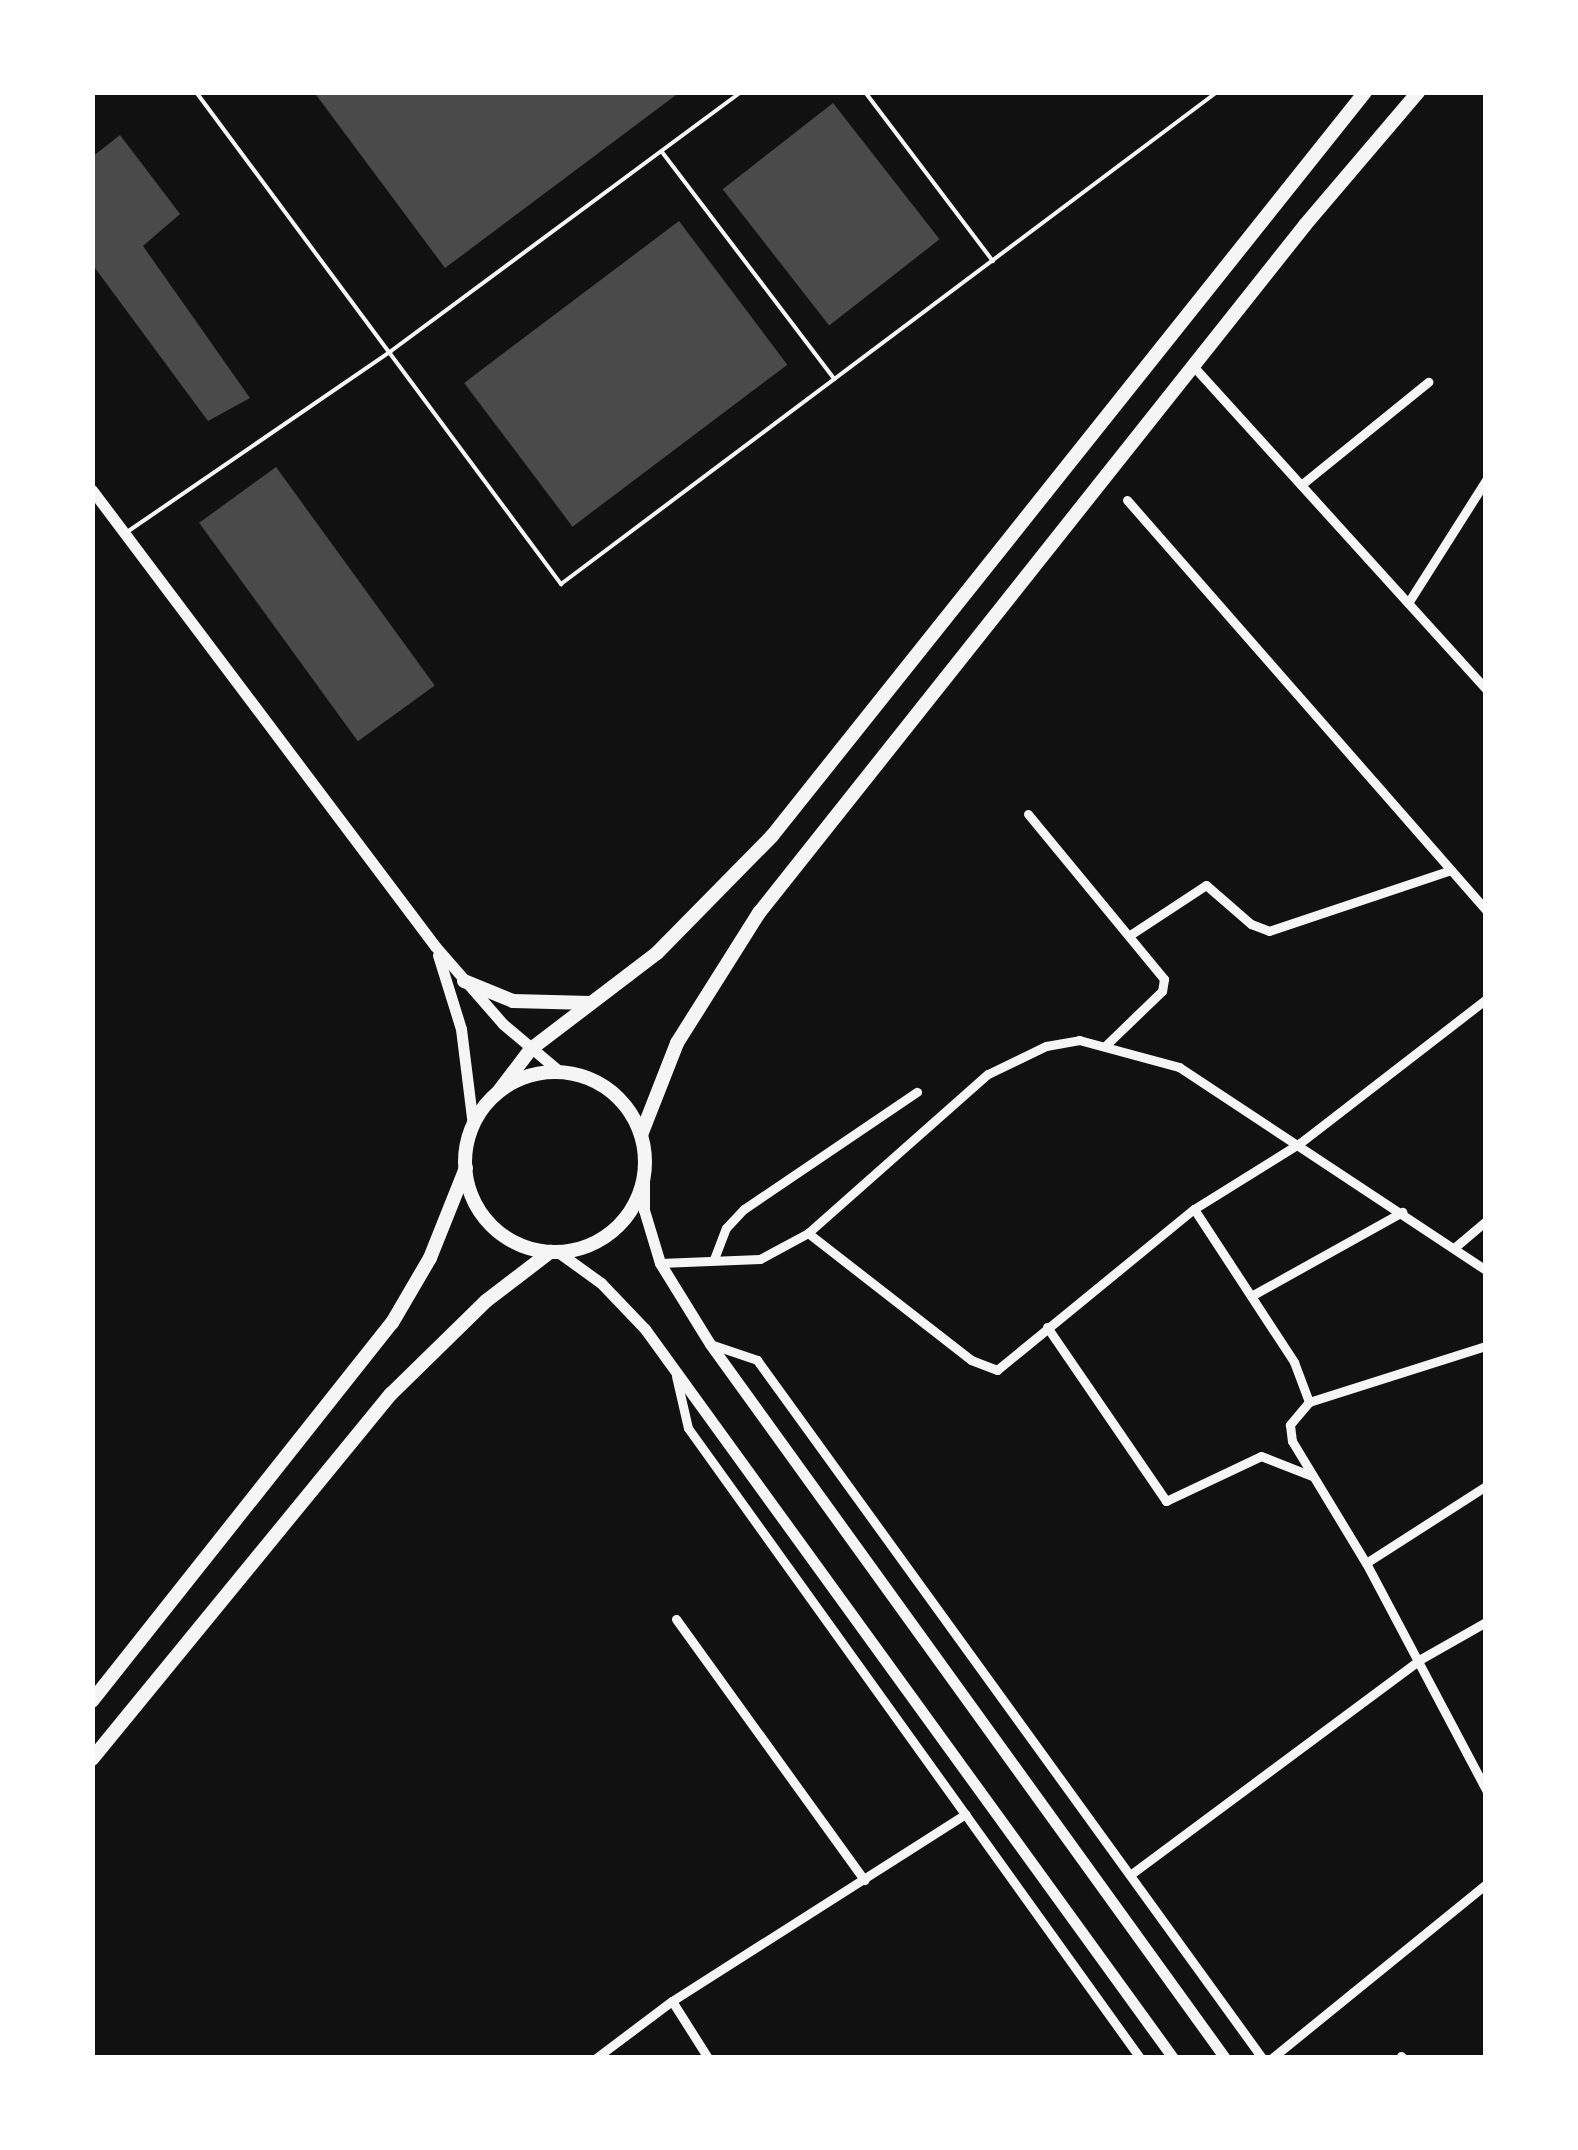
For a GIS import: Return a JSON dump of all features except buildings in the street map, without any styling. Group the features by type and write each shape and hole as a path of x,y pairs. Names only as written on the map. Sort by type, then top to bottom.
{"main road":[{"path":"473,1125 531,1049 682,930 772,836 1365,92"},
{"path":"1226,2058 710,1344 660,1263 644,1210 641,1136 677,1043 759,913 1194,366 1418,92"},
{"path":"92,490 464,981 531,1049 560,1072 610,1092 641,1136"},
{"path":"92,1701 392,1323 430,1258 466,1168 473,1125 462,1030 435,946"},
{"path":"464,981 513,1001 591,1003"},
{"path":"500,1092 528,1077 560,1072"},
{"path":"466,1168 470,1189 492,1226 509,1240 554,1252 623,1304 674,1368 1174,2058"},
{"path":"92,1759 391,1394 453,1330 554,1252 611,1233 627,1218 644,1178"}],"street":[{"path":"1194,366 1486,688"},
{"path":"1301,485 1428,382"},
{"path":"1408,603 1486,480"},
{"path":"1127,500 1486,910"},
{"path":"1028,814 1130,935 1164,986 1106,1046"},
{"path":"1130,935 1206,885 1256,928 1269,930 1451,870"},
{"path":"808,1232 984,1368 996,1370 1194,1209 1300,1143 1486,1000"},
{"path":"660,1263 760,1260 808,1232 1013,1059 1078,1040 1178,1067 1300,1143 1486,1270"},
{"path":"714,1259 726,1228 744,1209 917,1092"},
{"path":"1194,1209 1254,1294 1309,1402"},
{"path":"1254,1294 1402,1212"},
{"path":"1454,1248 1486,1222"},
{"path":"1046,1327 1166,1501 1261,1456 1314,1477"},
{"path":"710,1344 757,1360 1262,2058"},
{"path":"1486,1346 1309,1402 1290,1424 1292,1441 1366,1563 1486,1790"},
{"path":"674,1368 688,1428 1140,2058"},
{"path":"1366,1563 1486,1486"},
{"path":"676,1619 864,1880"},
{"path":"1130,1875 1419,1660 1486,1622"},
{"path":"596,2058 672,2002 966,1814"},
{"path":"1272,2058 1486,1884"},
{"path":"672,2002 708,2058"}],"lane":[{"path":"196,92 561,584 1217,92"},
{"path":"125,534 391,351 741,92"},
{"path":"866,92 992,260"},
{"path":"662,151 834,379"}]}
